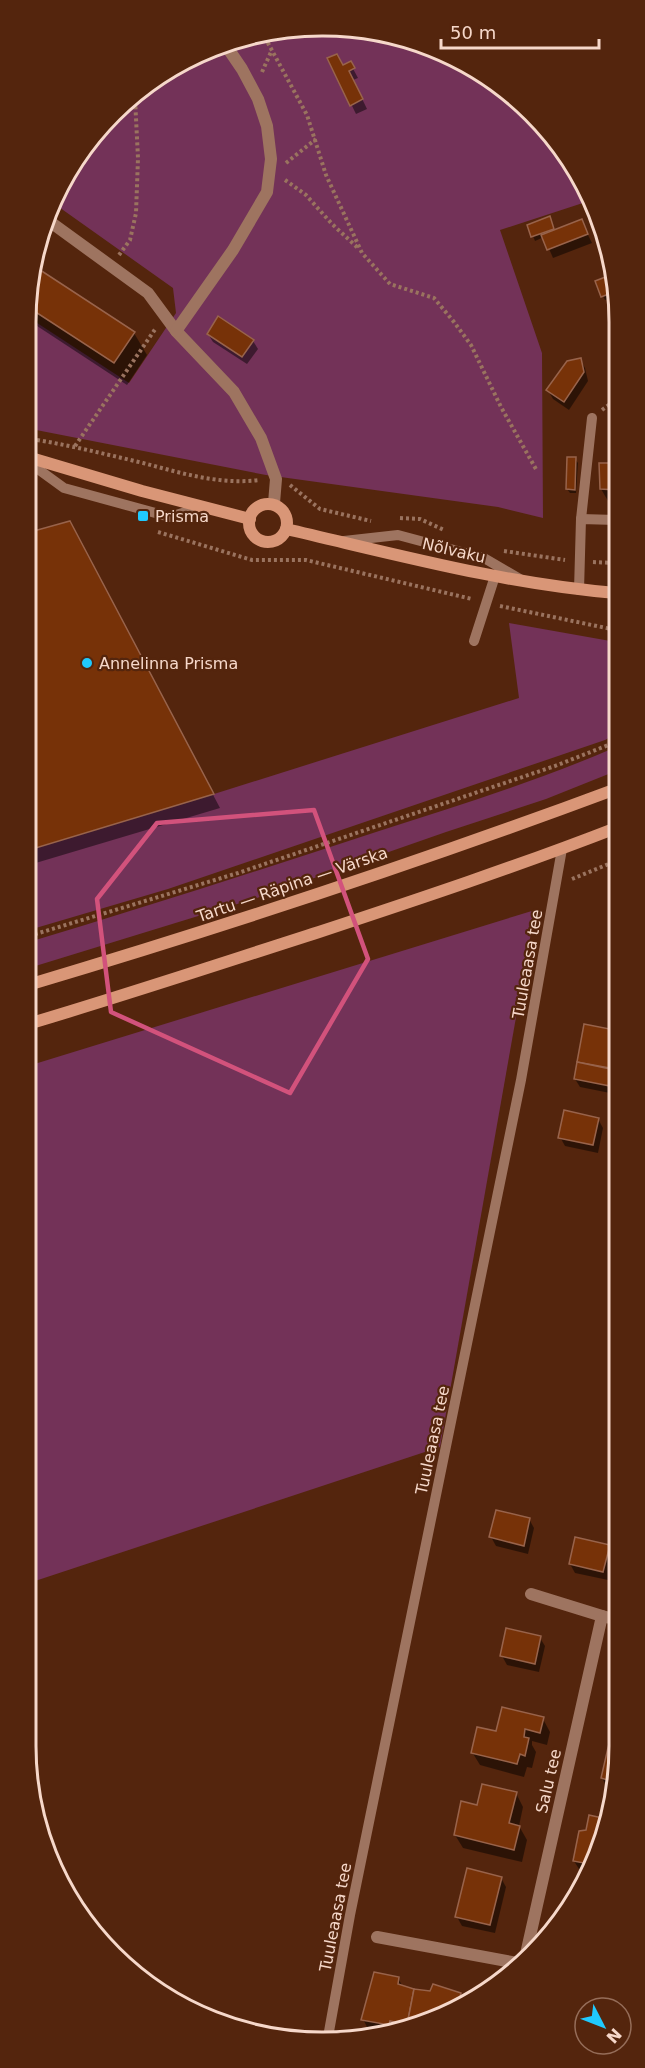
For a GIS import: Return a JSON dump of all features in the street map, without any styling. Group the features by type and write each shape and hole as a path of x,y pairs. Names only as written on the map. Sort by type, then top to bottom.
{"main road":[{"path":"36,460 250,519"},
{"path":"267,503 274,503 284,512 286,529 275,541 264,542 254,536 250,519 259,507 267,503"},
{"name":"Nõlvaku","path":"286,529 495,576 579,590 609,592"},
{"name":"Tartu — Räpina — Värska","path":"36,983 148,949 609,792"},
{"path":"36,1022 158,985 396,906 609,831"}],"street":[{"path":"176,331 233,250 267,192 272,175 267,126 258,99 230,51"},
{"path":"53,224 148,293 176,331 234,392 261,438 276,479 274,503"},
{"name":"Salu tee","path":"528,1944 608,1618 531,1594"},
{"path":"377,1937 510,1962"}],"lane":[{"path":"579,590 580,519 592,418"},
{"path":"36,468 64,488 170,517 201,507"},
{"path":"580,519 609,520"},
{"path":"341,541 398,535 484,558 523,581"},
{"path":"474,641 495,576"},
{"name":"Tuuleaasa tee","path":"329,2032 350,1915 521,1080 562,849"}],"path":[{"path":"267,42 307,115 326,175 361,251"},
{"path":"110,265 130,240 136,213 138,158 135,106"},
{"path":"316,139 272,175 306,195 390,284 434,298 471,345 501,407 537,471"},
{"path":"75,446 164,315"},
{"path":"36,440 75,446 210,480 242,482 276,479 295,488 320,509"},
{"path":"154,531 252,560 306,560 609,629"},
{"path":"36,934 238,873 555,766 609,745"},
{"path":"556,887 609,864"}],"highlighted area":[{"path":"314,810 368,959 290,1093 111,1012 97,899 157,823"}],"shaded area":[{"path":"322,36 360,38 397,46 415,51 466,74 497,95 538,134 561,163 582,203 500,230 542,353 543,518 498,507 266,475 36,430 36,322 129,383 176,313 173,288 60,208 74,179 95,148 120,120 163,84 179,74 230,51 285,38"},
{"path":"509,623 609,641 609,738 605,740 168,889 36,928 36,848 519,698"},
{"path":"609,750 609,774 546,799 257,898 36,966 36,940 467,803"},
{"path":"535,910 440,1447 36,1581 36,1064"}],"building":[{"path":"337,54 343,65 351,61 355,68 349,71 363,99 350,106 327,58"},
{"path":"550,216 554,229 531,237 527,225"},
{"path":"582,219 588,234 547,250 541,235"},
{"path":"41,271 135,332 114,363 37,313"},
{"path":"605,277 608,294 601,297 595,281"},
{"path":"218,316 254,340 242,357 207,334"},
{"path":"581,358 584,372 564,402 546,390 567,361"},
{"path":"567,457 576,457 575,490 566,489"},
{"path":"599,463 609,463 609,490 600,489"},
{"name":"Annelinna Prisma","path":"70,521 214,794 36,848 36,530"},
{"path":"584,1024 609,1029 609,1068 577,1062"},
{"path":"577,1062 609,1069 609,1086 574,1079"},
{"path":"564,1110 599,1118 593,1145 558,1138"},
{"path":"496,1510 530,1518 524,1546 489,1537"},
{"path":"575,1537 609,1545 603,1572 569,1564"},
{"path":"506,1628 541,1636 535,1664 500,1656"},
{"path":"502,1707 544,1717 540,1733 525,1729 524,1737 529,1738 525,1756 520,1754 517,1764 471,1753 477,1727 496,1731"},
{"path":"609,1744 607,1780 601,1778"},
{"path":"482,1784 517,1792 509,1823 520,1826 514,1850 454,1835 461,1801 477,1805"},
{"path":"589,1815 600,1817 583,1863 573,1861 579,1831 586,1830"},
{"path":"467,1868 502,1877 490,1925 455,1917"},
{"path":"374,1972 399,1977 398,1984 414,1989 408,2019 396,2022 390,2021 386,2024 361,2020"},
{"path":"433,1984 461,1993 460,1997 408,2019 414,1989 430,1991"}],"place":[{"name":"Prisma","path":"143,516"},
{"name":"Annelinna Prisma","path":"87,663"}]}
